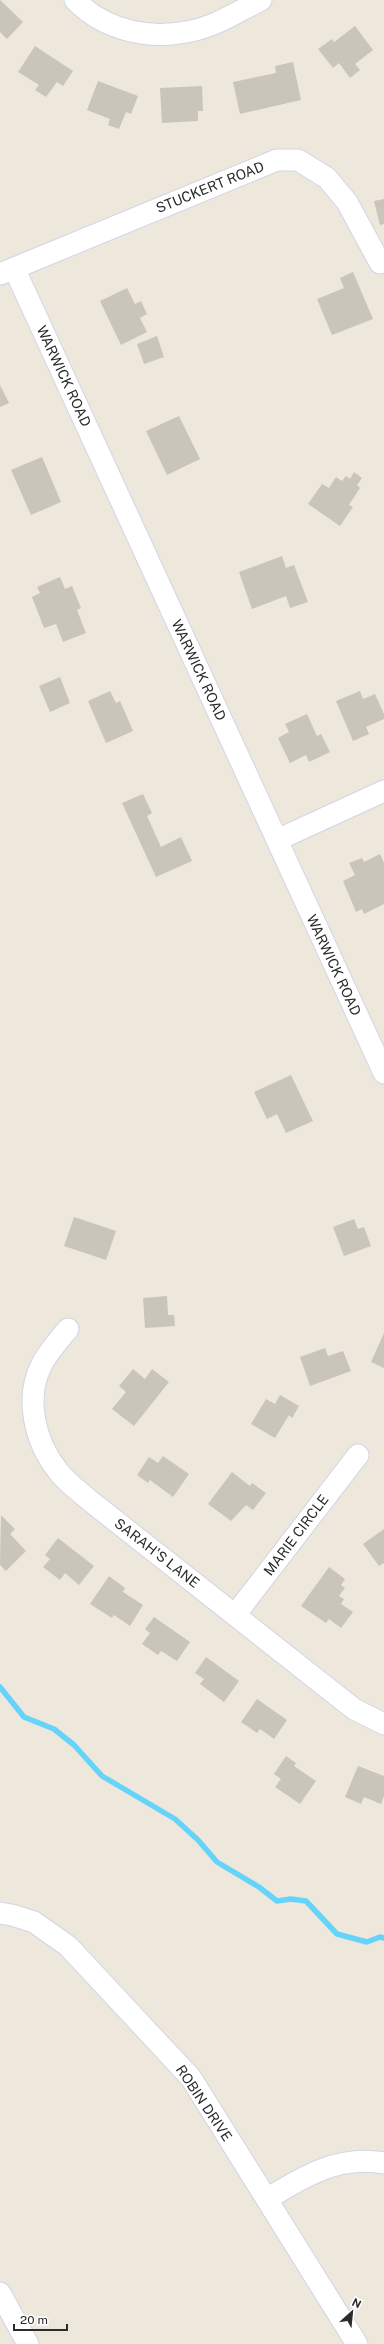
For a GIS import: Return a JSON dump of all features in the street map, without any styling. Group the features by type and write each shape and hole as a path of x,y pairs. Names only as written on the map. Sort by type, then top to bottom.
{"street":[{"path":"75,0 95,16 117,28 135,33 163,35 198,29 219,21 261,0"},
{"name":"STUCKERT ROAD","path":"7,271 277,160 298,160 328,178 347,202 380,263"},
{"name":"WARWICK ROAD","path":"7,271 277,840 384,1073"},
{"path":"277,840 384,791"},
{"name":"SARAH'S LANE","path":"68,1329 42,1364 37,1380 33,1413 36,1429 45,1451 66,1480 354,1709 384,1724"},
{"name":"MARIE CIRCLE","path":"235,1615 358,1455"},
{"name":"ROBIN DRIVE","path":"0,1913 34,1922 54,1934 68,1946 191,2078 357,2344"},
{"path":"267,2199 300,2178 334,2164 356,2161 384,2163"},
{"path":"0,2293 28,2344"}],"building":[{"path":"0,0 23,22 7,39 0,32"},
{"path":"355,26 373,50 355,64 360,70 350,78 339,63 333,68 318,49 332,39 334,42"},
{"path":"35,46 73,71 63,86 57,82 46,97 35,90 39,85 18,72"},
{"path":"293,62 301,100 240,114 233,82 276,73 275,66"},
{"path":"98,81 138,96 131,114 126,112 119,129 108,125 110,119 87,110"},
{"path":"202,86 203,111 198,111 198,121 162,123 160,88"},
{"path":"384,199 384,224 380,225 374,201"},
{"path":"353,272 373,319 332,335 317,299 344,288 340,278"},
{"path":"127,288 135,304 141,301 147,314 140,318 147,332 121,345 100,301"},
{"path":"157,336 164,357 144,364 137,344"},
{"path":"0,385 9,403 0,407"},
{"path":"179,416 200,459 167,475 146,431"},
{"path":"42,457 61,502 31,515 11,470"},
{"path":"354,472 362,478 357,485 360,488 349,505 353,507 340,526 308,504 322,484 329,488 336,477 342,481 346,476 350,479"},
{"path":"282,556 286,568 294,565 308,602 290,608 286,596 252,609 239,572"},
{"path":"60,577 65,589 72,586 81,608 77,610 86,633 63,642 56,624 44,628 32,597 40,593 37,587"},
{"path":"60,677 70,703 50,712 39,686"},
{"path":"110,691 116,703 120,701 133,731 106,743 88,701"},
{"path":"360,691 363,699 375,694 384,714 384,719 366,727 369,734 353,741 336,701"},
{"path":"307,714 317,736 321,734 330,752 309,762 306,755 290,763 278,738 289,732 285,724"},
{"path":"143,794 152,813 147,816 161,847 181,837 192,861 156,877 122,803"},
{"path":"380,854 384,863 384,904 364,914 362,909 356,912 343,881 355,875 349,863 362,858 364,862"},
{"path":"291,1075 313,1121 286,1133 277,1114 267,1119 254,1092"},
{"path":"74,1217 116,1231 106,1260 64,1246"},
{"path":"354,1219 358,1229 364,1227 371,1246 344,1256 333,1227"},
{"path":"167,1296 168,1315 174,1315 175,1326 145,1328 143,1298"},
{"path":"384,1333 384,1368 371,1362"},
{"path":"325,1348 328,1356 343,1351 351,1371 310,1386 300,1357"},
{"path":"133,1369 145,1379 152,1369 169,1382 134,1426 112,1409 126,1392 119,1386"},
{"path":"280,1395 299,1406 292,1418 289,1415 275,1438 251,1424 266,1399 275,1404"},
{"path":"163,1456 189,1474 173,1497 150,1480 148,1483 137,1475 149,1457 158,1463"},
{"path":"232,1472 250,1486 252,1483 266,1493 253,1510 246,1505 231,1521 208,1504"},
{"path":"1,1515 15,1529 10,1534 26,1551 6,1571 0,1565"},
{"path":"384,1529 384,1563 379,1566 363,1544"},
{"path":"58,1538 94,1566 79,1585 65,1573 60,1580 43,1567 50,1559 45,1555"},
{"path":"329,1567 345,1579 341,1585 345,1588 339,1596 344,1599 341,1604 353,1612 341,1628 329,1619 326,1623 301,1606"},
{"path":"109,1576 125,1588 123,1592 143,1605 130,1626 114,1615 112,1618 90,1604"},
{"path":"154,1617 190,1642 177,1661 161,1651 158,1655 142,1644 150,1633 145,1629"},
{"path":"206,1657 239,1681 224,1702 200,1684 204,1679 195,1673"},
{"path":"257,1699 287,1720 274,1739 260,1729 257,1733 241,1722"},
{"path":"286,1756 296,1763 294,1766 316,1781 300,1804 275,1787 281,1779 274,1774"},
{"path":"358,1766 384,1776 384,1796 381,1804 364,1797 361,1804 345,1797"}],"waterway":[{"path":"0,1687 24,1717 54,1729 74,1745 102,1776 175,1819 198,1840 217,1862 259,1887 277,1901 291,1899 306,1901 337,1934 367,1942 380,1937 384,1938"}]}
